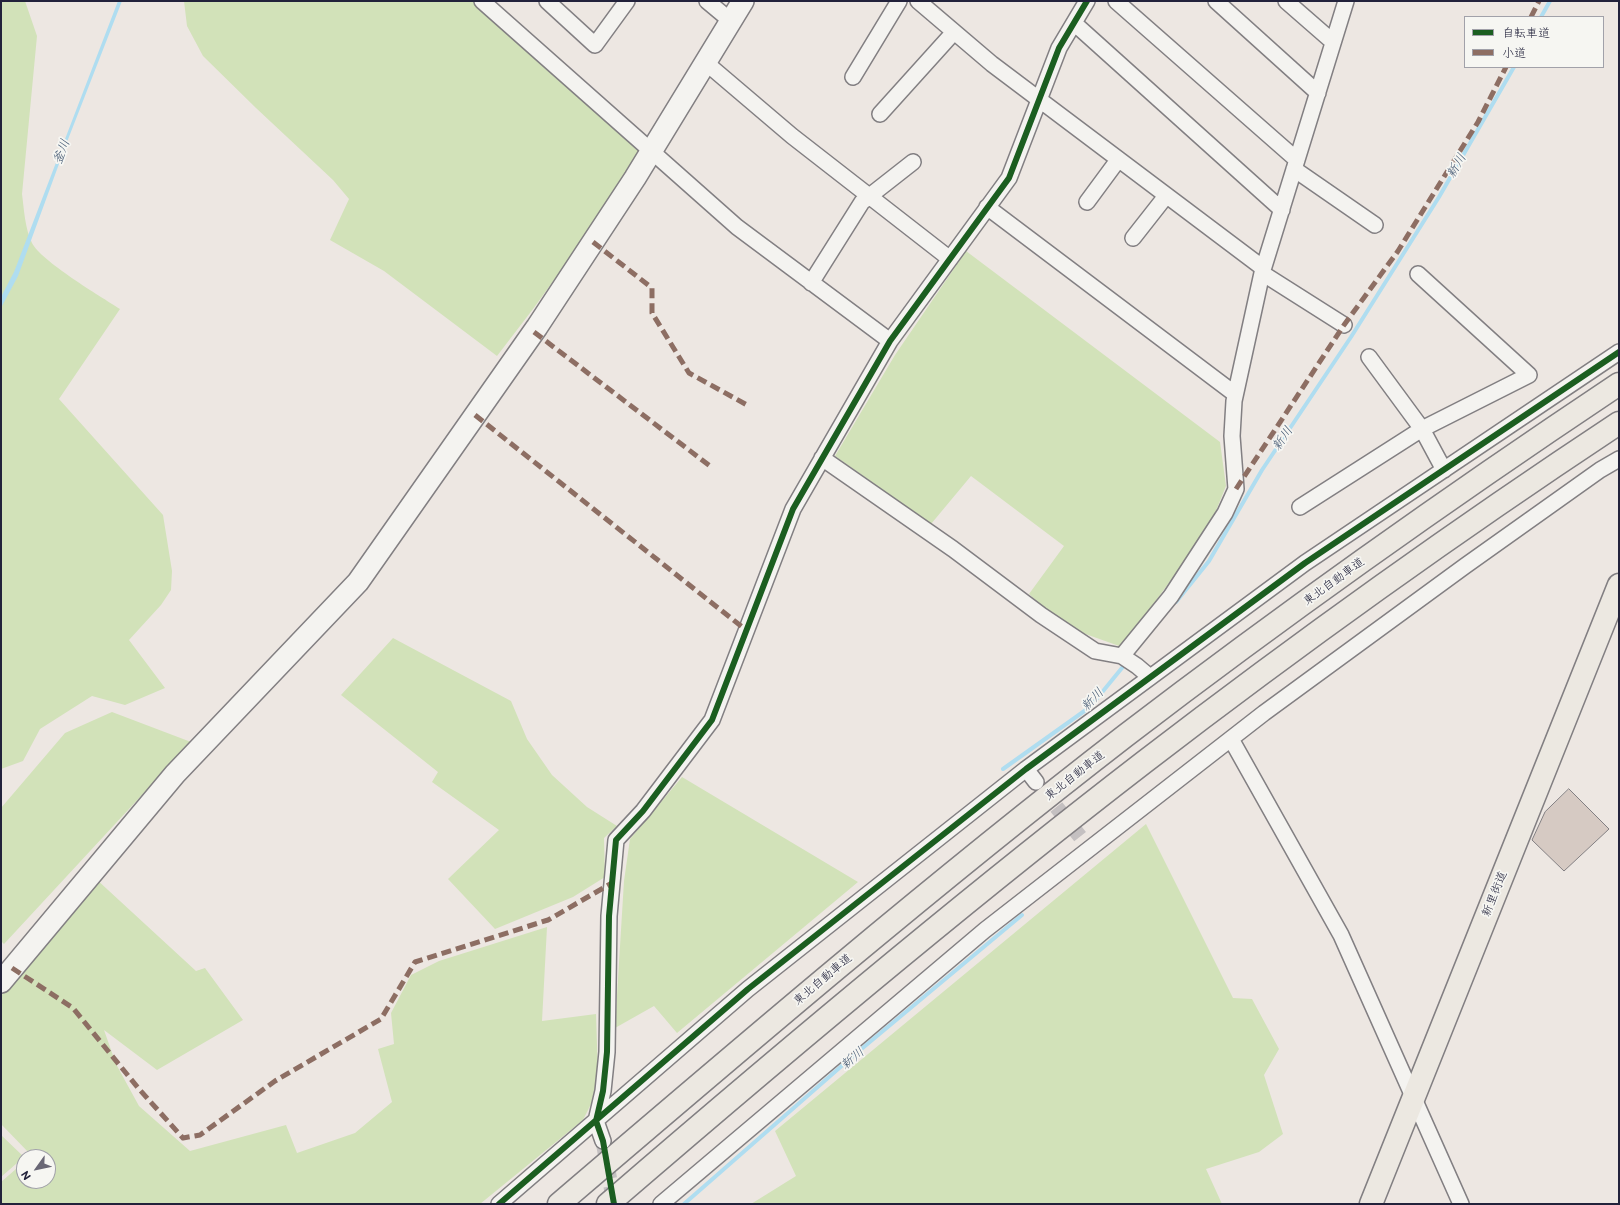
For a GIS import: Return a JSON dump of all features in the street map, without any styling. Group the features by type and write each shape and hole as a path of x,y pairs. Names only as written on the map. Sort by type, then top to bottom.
{"main road":[{"name":"東北自動車道","path":"559,1204 833,971 993,840 1125,737 1259,636 1395,538 1515,453 1619,384"},
{"path":"608,1204 853,996 1015,864 1144,762 1280,660 1413,564 1534,479 1619,423"},
{"name":"新里街道","path":"1371,1204 1619,585"}],"street":[{"path":"482,1 736,227 890,341"},
{"path":"547,1 595,45 627,1"},
{"path":"707,1 731,21"},
{"path":"1,982 175,774 358,582 534,332 651,151 743,1"},
{"path":"853,77 899,1"},
{"path":"918,1 992,64 1263,271 1344,325"},
{"path":"603,1142 596,1120 603,1091 607,1052 609,916 616,840 643,811 712,720 793,509 890,341 1009,178 1060,48 1087,1"},
{"path":"1116,1 1296,164 1375,225"},
{"path":"1216,1 1318,93"},
{"path":"1286,1 1333,42"},
{"path":"1122,656 1171,596 1225,513 1236,489 1232,436 1235,394 1263,271 1346,1"},
{"path":"1074,24 1282,210"},
{"path":"880,114 954,32"},
{"path":"705,62 792,136 950,259"},
{"path":"1087,202 1118,160"},
{"path":"811,283 862,202 913,162"},
{"path":"1134,238 1166,196"},
{"path":"987,207 1235,394"},
{"path":"1300,507 1422,429 1529,374 1418,274"},
{"path":"499,1204 748,989 1026,769 1305,564 1619,352"},
{"path":"1370,357 1422,429 1444,470"},
{"path":"822,458 953,549 1041,615 1095,651 1122,656 1150,677"},
{"path":"661,1204 986,930 1085,844 1465,566 1600,470 1619,459"},
{"path":"1230,739 1341,935 1461,1204"},
{"path":"1026,769 1036,782"}],"green space":[{"path":"1,1 25,1 37,36 22,194 25,219 32,243 47,259 72,278 120,309 59,399 163,515 172,571 171,590 161,605 129,640 165,688 125,705 92,696 40,729 23,761 1,769"},
{"path":"184,1 474,1 640,152 588,233 497,356 384,271 330,240 349,199 333,180 203,56 187,26"},
{"path":"966,251 1220,442 1226,486 1209,528 1122,647 1063,626 1029,594 1064,546 971,476 931,524 835,456 895,355"},
{"path":"393,638 511,701 527,739 552,775 587,807 617,826 604,838 605,877 573,897 495,929 448,879 499,830 432,782 438,772 341,695"},
{"path":"112,712 191,742 4,944 1,941 1,808 65,733"},
{"path":"682,777 858,882 677,1033 654,1006 615,1028 624,881 630,839"},
{"path":"1146,824 1233,998 1252,999 1279,1049 1264,1075 1283,1134 1259,1152 1206,1169 1222,1204 751,1204 796,1176 775,1131"},
{"path":"95,878 196,971 205,968 243,1020 157,1070 104,1030 116,1064 139,1106 190,1151 286,1125 297,1153 355,1133 392,1102 378,1049 394,1044 391,1013 411,975 439,961 547,927 542,1021 596,1014 598,1075 595,1096 583,1120 480,1204 1,1204 1,1182 16,1169 16,1189 56,1189 56,1149 25,1149 1,1124 1,996"},
{"path":"1,1135 16,1149 16,1164 1,1177"}],"water":[{"name":"釜川","path":"118,1 122,1 67,142 18,276 1,308 1,297 14,272"}],"building":[{"path":"1569,789 1609,829 1564,871 1532,840 1545,812"}],"waterway":[{"name":"新川","path":"1542,16 1550,1"},
{"name":"新川","path":"1176,602 1209,561 1262,470 1351,337 1439,197 1513,68"},
{"name":"新川","path":"1003,769 1090,707 1126,663"},
{"name":"新川","path":"684,1204 853,1056 1022,915"}],"tunnel":[{"path":"1042,789 1082,839"},
{"path":"603,1141 614,1204"}],"marked path":[{"path":"1532,16 1539,1"},
{"path":"1236,489 1344,325 1398,251 1478,122 1505,68"},
{"path":"593,242 652,288 652,313 689,373 747,405"},
{"path":"534,332 710,466"},
{"path":"475,415 746,630"},
{"path":"12,968 73,1008 139,1089 183,1138 200,1135 275,1081 381,1019 415,962 548,920 612,883"}],"cycle path":[{"path":"614,1204 603,1141 596,1121 603,1091 607,1052 609,916 616,840 643,811 712,720 793,509 890,341 1009,178 1059,48 1087,1"},
{"path":"499,1204 748,989 1026,769 1305,563 1619,352"}]}
